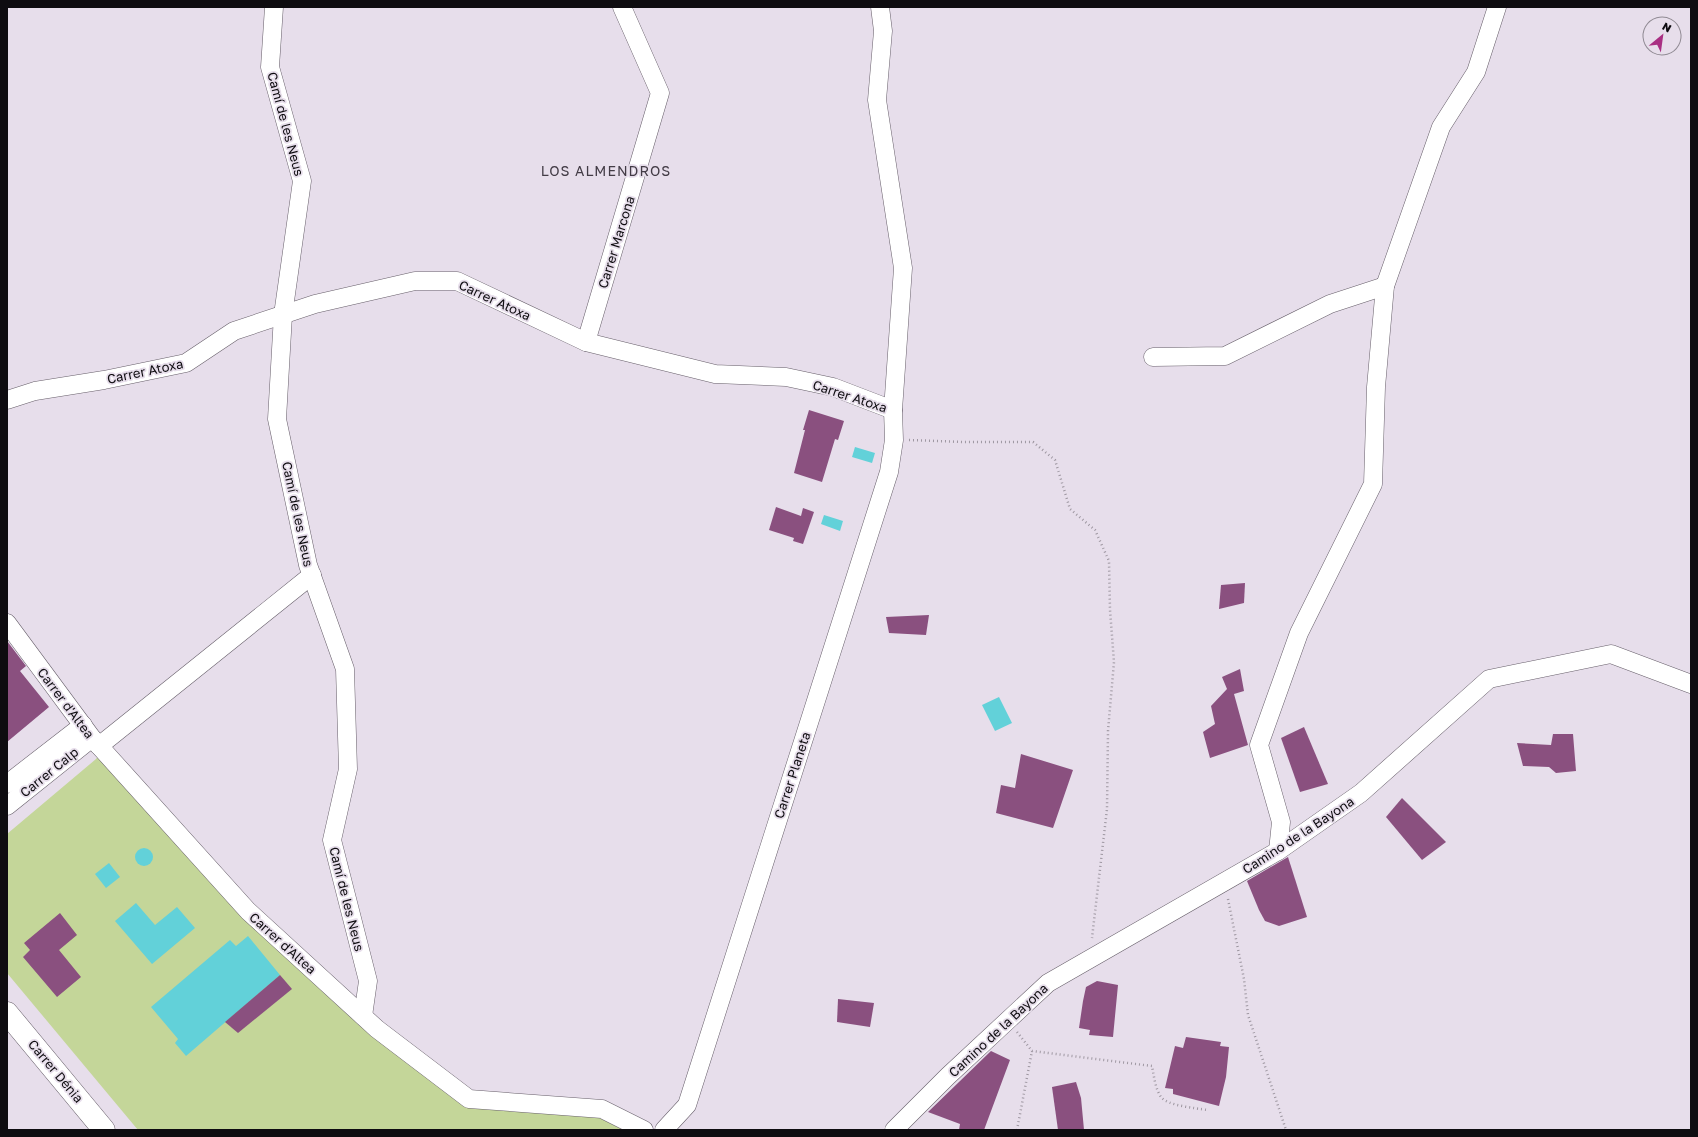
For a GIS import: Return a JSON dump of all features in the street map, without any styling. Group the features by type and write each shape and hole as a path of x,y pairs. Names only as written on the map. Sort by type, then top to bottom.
{"street":[{"name":"Camí de les Neus","path":"274,7 270,67 302,181 283,315 277,419 308,565 344,669 348,769 332,840 368,981 363,1016"},
{"name":"Carrer Marcona","path":"586,342 660,93 622,7"},
{"name":"Carrer Planeta","path":"664,1130 687,1106 889,472 894,440 893,410 903,268 877,100 883,31 880,7"},
{"path":"1278,851 1281,822 1259,745 1299,633 1373,484 1376,387 1386,286 1440,127 1476,72 1497,7"},
{"name":"Carrer Atoxa","path":"7,400 35,391 104,380 186,363 234,331 315,304 415,281 457,281 586,342 715,374 786,377 833,387 893,410"},
{"path":"1153,357 1224,356 1330,304 1386,286"},
{"path":"91,736 312,575"},
{"name":"Carrer d'Altea","path":"7,623 91,736 248,911 377,1029 469,1099 602,1109 644,1130"},
{"name":"Camino de la Bayona","path":"894,1130 948,1076 1048,983 1278,851 1361,793 1490,679 1611,654 1691,684"},
{"name":"Carrer Calp","path":"7,784 91,736"},
{"name":"Carrer Calp","path":"7,806 91,736"},
{"name":"Carrer Dénia","path":"7,1013 103,1130"}],"path":[{"path":"894,440 1033,442 1055,460 1070,509 1095,530 1109,561 1110,610 1114,662 1108,732 1107,809 1090,959"},
{"path":"1225,882 1244,979 1248,1015 1286,1130"},
{"path":"1008,1020 1032,1051 1152,1066 1156,1086 1162,1098 1178,1105 1207,1110"},
{"path":"1016,1130 1032,1051"}],"green space":[{"path":"99,755 248,911 469,1099 602,1109 644,1130 138,1130 7,973 7,834"}],"water":[{"path":"855,447 875,453 872,463 852,457"},
{"path":"824,515 843,521 840,531 821,524"},
{"path":"999,697 1012,723 995,731 982,705"},
{"path":"144,848 150,851 153,857 150,863 144,866 138,863 135,857 138,851"},
{"path":"109,863 120,877 106,888 95,874"},
{"path":"136,903 155,925 177,907 195,928 152,964 115,921"},
{"path":"248,936 280,975 186,1056 175,1043 178,1039 151,1007 230,940 236,946"}],"building":[{"path":"809,410 844,421 838,440 835,439 822,482 794,473 805,430 803,430"},
{"path":"776,507 801,516 803,508 814,512 803,544 793,541 794,538 769,530"},
{"path":"1245,583 1244,603 1219,609 1221,585"},
{"path":"929,615 926,635 889,633 886,617"},
{"path":"7,641 26,666 20,671 49,707 7,742"},
{"path":"1240,669 1244,691 1234,694 1248,745 1210,758 1203,732 1215,724 1211,706 1227,689 1222,677"},
{"path":"1304,727 1328,784 1300,792 1281,738"},
{"path":"1553,734 1573,734 1576,771 1556,773 1549,767 1523,766 1517,743 1551,745"},
{"path":"1021,754 1073,770 1053,828 996,813 1001,785 1015,788"},
{"path":"1402,798 1446,842 1422,860 1386,817"},
{"path":"1288,857 1307,917 1279,926 1265,921 1247,881"},
{"path":"60,913 77,935 59,950 81,977 57,997 23,957 30,950 24,943"},
{"path":"280,975 292,989 238,1033 225,1022"},
{"path":"1097,981 1118,985 1113,1037 1089,1035 1090,1030 1079,1028 1086,987"},
{"path":"838,999 874,1003 870,1027 837,1022"},
{"path":"1186,1037 1221,1042 1220,1046 1229,1047 1226,1077 1219,1106 1173,1094 1173,1089 1165,1088 1175,1046 1183,1048"},
{"path":"991,1051 1010,1060 984,1130 959,1130 960,1124 928,1112"},
{"path":"1076,1082 1081,1098 1084,1130 1058,1130 1052,1087"}],"district":[{"name":"LOS ALMENDROS","path":"606,170"}]}
